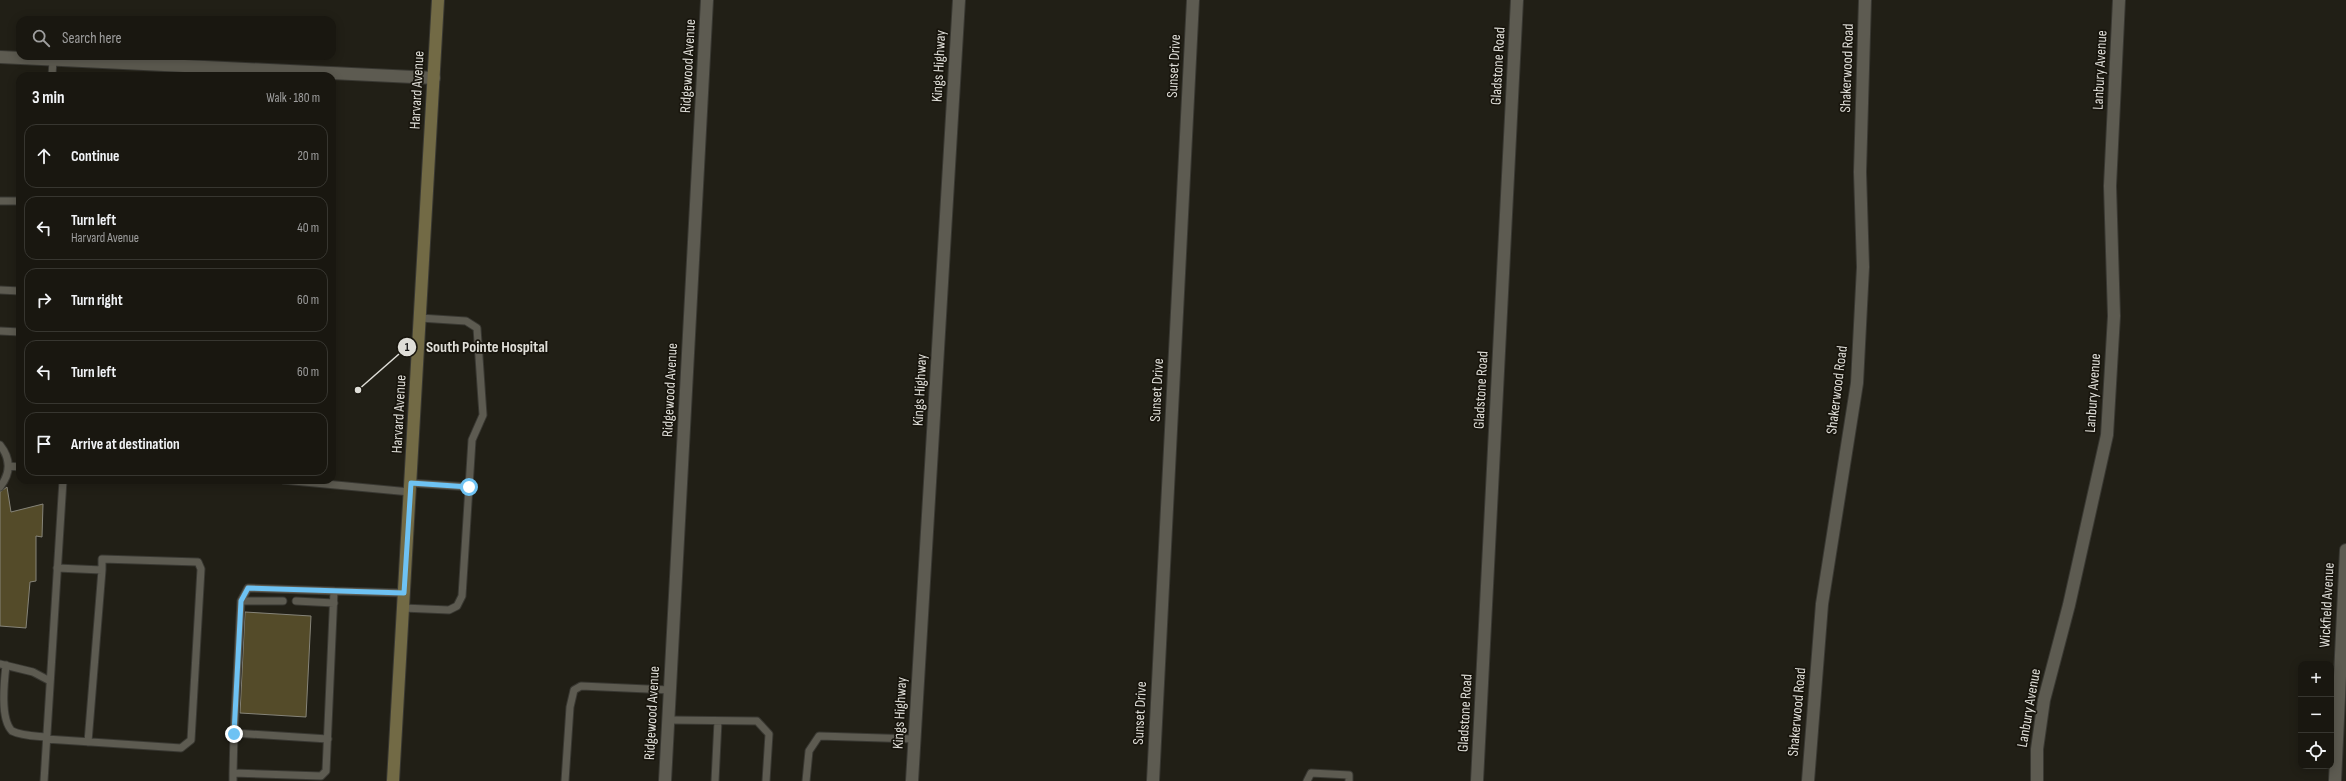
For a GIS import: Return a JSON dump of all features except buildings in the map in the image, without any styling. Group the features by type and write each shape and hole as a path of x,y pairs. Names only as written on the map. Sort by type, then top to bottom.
{"main road":[{"name":"Harvard Avenue","path":"393,781 438,0"}],"street":[{"name":"Ridgewood Avenue","path":"665,781 707,0"},
{"name":"Kings Highway","path":"912,781 959,0"},
{"name":"Sunset Drive","path":"1153,781 1194,0"},
{"name":"Gladstone Road","path":"1477,781 1517,0"},
{"name":"Shakerwood Road","path":"1808,781 1822,604 1857,383 1863,267 1860,172 1865,0"},
{"name":"Lanbury Avenue","path":"2037,781 2037,749 2044,700 2069,605 2107,435 2114,316 2110,186 2119,0"},
{"path":"0,57 16,58"},
{"path":"53,60 307,72"},
{"path":"336,73 434,78"},
{"name":"Wickfield Avenue","path":"2335,781 2346,550"}],"lane":[{"path":"52,72 53,60"},
{"path":"0,201 16,201"},
{"path":"0,290 16,291"},
{"path":"403,608 449,610 456,606 462,596 472,440 483,415 477,328 466,321 420,318"},
{"path":"0,331 16,332"},
{"path":"0,445 7,455 9,466 7,477 0,487"},
{"path":"9,466 16,467"},
{"path":"336,483 411,487 469,487"},
{"path":"44,781 63,484"},
{"path":"50,680 33,672 3,664 2,714 6,725 13,731 46,738 88,742 180,748 190,740 201,569 198,562 102,559 88,742"},
{"path":"57,568 102,570"},
{"path":"334,590 326,771 321,776 233,777 241,601 248,588 334,590 404,593"},
{"path":"241,601 283,601"},
{"path":"296,601 334,603"},
{"path":"565,781 570,707 574,690 581,686 670,690"},
{"path":"669,720 757,721 769,734 766,781"},
{"path":"715,781 718,721"},
{"path":"234,734 328,739"},
{"path":"806,781 809,751 819,736 914,739"},
{"path":"1307,781 1311,774 1349,775 1349,781"}],"place":[{"name":"South Pointe Hospital","path":"358,390"}],"route":[{"path":"234,734 241,601 248,588 404,593 411,483 469,487"}]}
